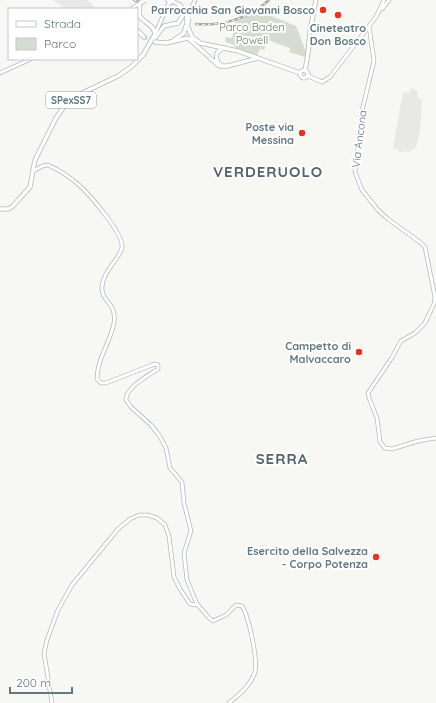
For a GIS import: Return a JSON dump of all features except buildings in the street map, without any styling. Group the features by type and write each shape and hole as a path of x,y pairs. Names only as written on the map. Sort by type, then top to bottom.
{"main road":[{"path":"135,8 145,0"},
{"path":"316,1 310,31 305,71 308,73 308,76 320,82 328,79 379,12 390,0"},
{"path":"170,1 180,5 186,16 192,37 200,43 241,52 300,73 303,78 308,76"},
{"name":"SPexSS7","path":"32,171 35,160 56,118 63,108 76,96 121,74 131,67 143,55 153,42 155,34 170,1"},
{"path":"153,42 164,26 178,23 186,16 195,1"},
{"path":"379,12 384,2"},
{"path":"140,3 139,15 143,21 152,27 155,34"},
{"name":"Via Ancona","path":"369,26 374,60 361,116 355,172 362,190 378,210 388,219 421,242 425,247 435,295 434,304 425,323 415,333 401,341 393,356 368,393 377,418 382,445 385,448 390,450 418,441 436,438"},
{"path":"166,43 181,36 188,27"},
{"path":"138,32 143,37"},
{"path":"153,42 175,42 188,38 217,65 223,66 258,58"},
{"path":"223,66 218,63 216,55 220,50 225,48"},
{"path":"240,62 244,56 241,52"},
{"path":"0,73 29,60"},
{"path":"300,73 301,71 305,71"},
{"path":"0,209 8,209 12,207 30,187 32,171 35,171 43,165 48,165 79,185 113,225 122,243 122,250 108,270 102,286 104,296 114,309 114,318 111,334 98,368 97,379 101,383 106,384 152,365 158,365 158,369 136,384 127,394 126,398 131,407 151,425 159,436 166,448 170,468 183,484 184,503 192,531 184,551 184,556 188,585 197,604 213,621 226,614 236,605 242,606 245,612 252,640 255,671 245,689 230,703"},
{"path":"52,703 44,653 58,610 72,585 118,529 130,519 139,515 148,515 157,518 165,525 169,536 174,577 190,604 194,606 197,604"}],"shaded area":[{"path":"53,0 87,0 96,8 65,8"},
{"path":"412,88 418,92 417,97 422,100 418,142 415,148 408,152 399,152 399,150 393,148 403,92 409,93"}],"green space":[{"name":"Parco Baden Powell","path":"259,11 296,26 306,52 305,57 289,52 290,48 268,40 264,50 260,49 257,55 238,50 234,45 225,42 226,37 232,38 236,21"}],"tunnel":[{"path":"144,37 155,42"}],"railway":[{"path":"134,0 139,2"},
{"path":"196,24 216,24 235,20 253,12 269,0"}],"place":[{"name":"Parrocchia San Giovanni Bosco","path":"323,10"},
{"name":"Cineteatro Don Bosco","path":"338,15"},
{"name":"Poste via Messina","path":"302,133"},
{"name":"Campetto di Malvaccaro","path":"359,352"},
{"name":"Esercito della Salvezza - Corpo Potenza","path":"376,557"}],"district":[{"name":"VERDERUOLO","path":"268,172"},
{"name":"SERRA","path":"282,459"}]}
